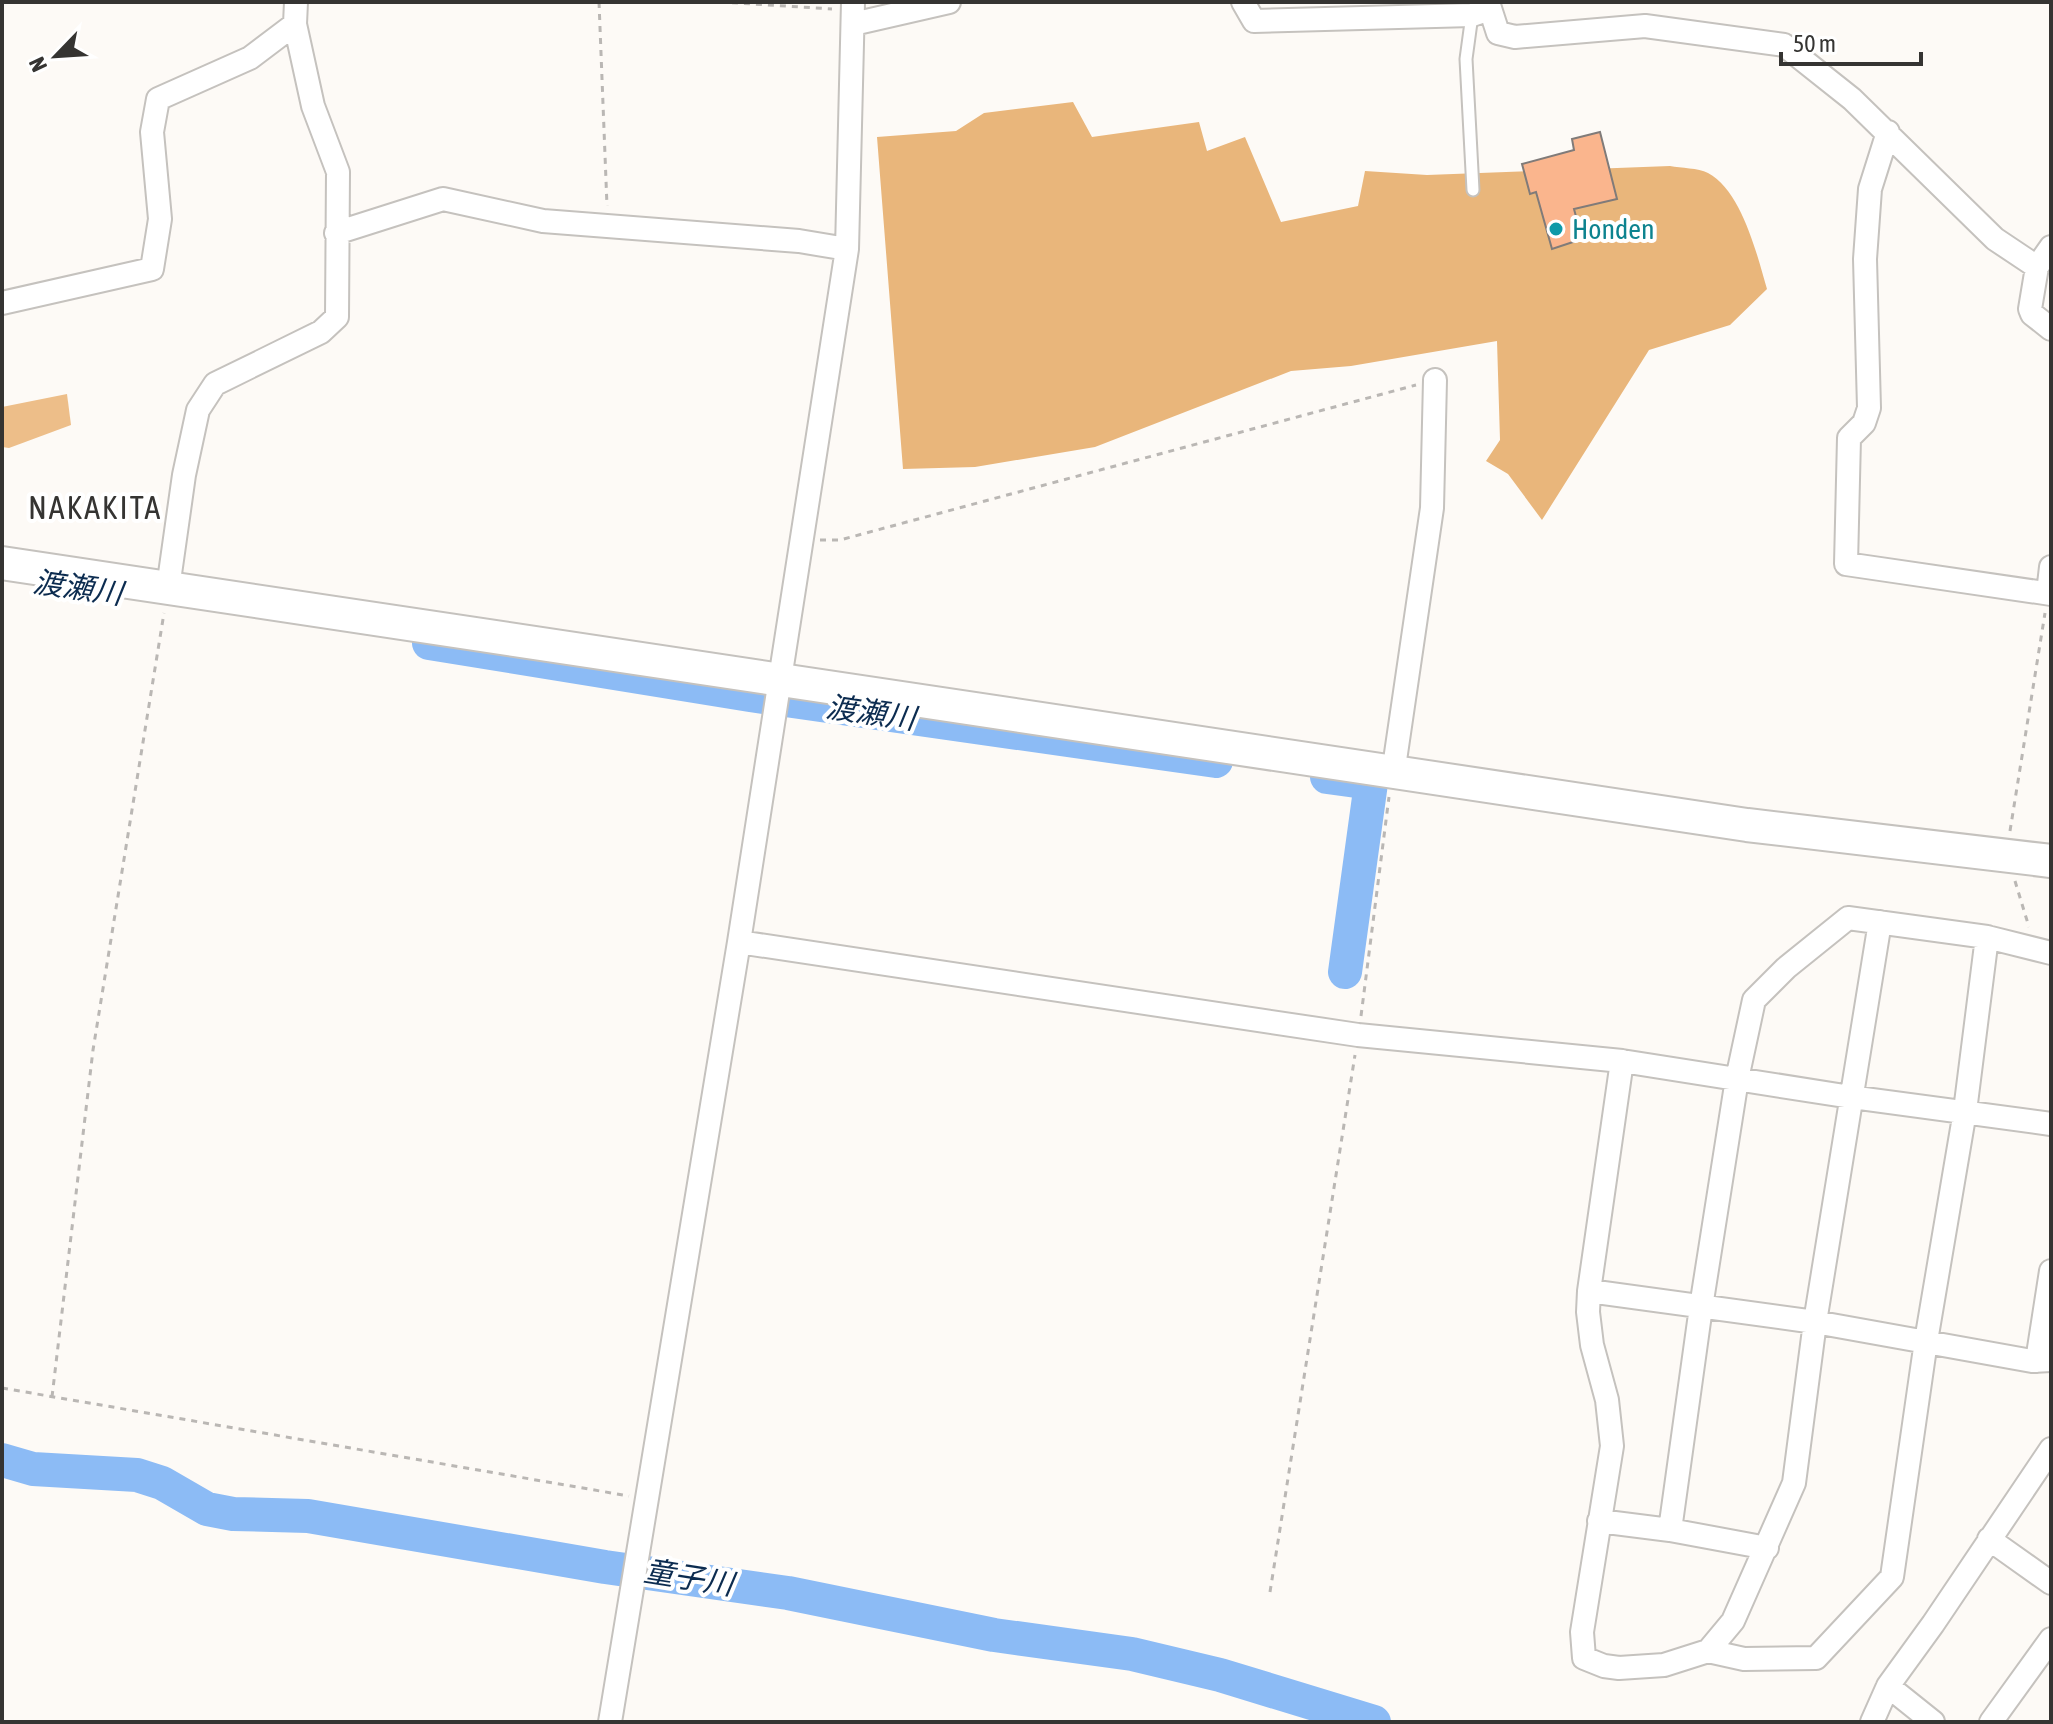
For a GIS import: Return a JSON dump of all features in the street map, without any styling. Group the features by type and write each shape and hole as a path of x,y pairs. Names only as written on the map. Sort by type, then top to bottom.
{"street":[{"path":"610,1722 739,942 847,249 853,12 949,2"},
{"path":"1243,2 1254,21 1483,9 1498,33 1515,37 1645,26 1784,45 1888,132 1995,239 2037,267"},
{"path":"168,588 184,475 198,410 215,384 321,332 337,317 338,172 313,106 296,13"},
{"path":"2,303 152,269 160,219 152,132 158,99 250,58 296,13"},
{"path":"1888,132 1870,189 1865,259 1869,408 1864,423 1849,438 1846,564 2049,594 2051,567"},
{"path":"336,233 443,199 543,221 799,241 847,249"},
{"path":"2051,247 2037,267 2030,309 2051,329"},
{"path":"1393,774 1432,508 1435,380"},
{"path":"2,563 779,682 1305,758 1393,774 1747,825 2051,861"},
{"path":"1670,1530 1737,1079 1754,1000 1786,968 1848,918 1987,937 2044,951"},
{"path":"1708,1651 1733,1621 1794,1483 1815,1322 1880,922"},
{"path":"1622,1061 1589,1291 1592,1345 1607,1400 1612,1446 1582,1632 1584,1658 1619,1668 1664,1665 1708,1651 1744,1659 1816,1658 1892,1577 1926,1341 1965,1111 1987,937"},
{"path":"739,942 1358,1035 1622,1061 2051,1124"},
{"path":"1589,1291 1815,1322 2044,1360 2051,1271"},
{"path":"1872,1722 1888,1686 2051,1449"},
{"path":"1599,1521 1767,1548"},
{"path":"1989,1539 2051,1583"},
{"path":"1991,1722 2051,1639"},
{"path":"1888,1686 1933,1722"}],"lane":[{"path":"1473,190 1466,59 1483,9"}],"path":[{"path":"599,2 608,226"},
{"path":"720,2 853,12"},
{"path":"800,540 840,540 1435,380"},
{"path":"52,1397 93,1050 168,588"},
{"path":"2044,951 2007,854 2049,594"},
{"path":"1270,1592 1358,1035 1393,774"},
{"path":"2,1388 647,1499"}],"shaded area":[{"path":"1073,102 1092,137 1199,122 1207,151 1245,137 1281,222 1358,206 1365,171 1427,175 1670,166 1699,170 1720,182 1739,209 1767,289 1730,325 1649,350 1542,520 1508,474 1486,461 1500,440 1497,341 1351,366 1291,371 1095,447 975,467 903,469 877,137 956,131 984,113"},
{"path":"67,394 71,425 9,448 2,447 2,407"}],"building":[{"path":"1600,132 1617,199 1574,209 1582,239 1552,249 1536,192 1530,194 1522,164 1574,150 1572,139"}],"waterway":[{"name":"渡瀬川","path":"429,643 750,695 1216,761"},
{"name":"渡瀬川","path":"1327,777 1371,783 1345,972"},
{"name":"童子川","path":"2,1460 33,1469 137,1475 162,1483 207,1509 233,1514 308,1516 605,1567 788,1593 994,1635 1132,1654 1220,1675 1374,1722"}],"place":[{"name":"Honden","path":"1556,229"}],"district":[{"name":"NAKAKITA","path":"95,507"}]}
